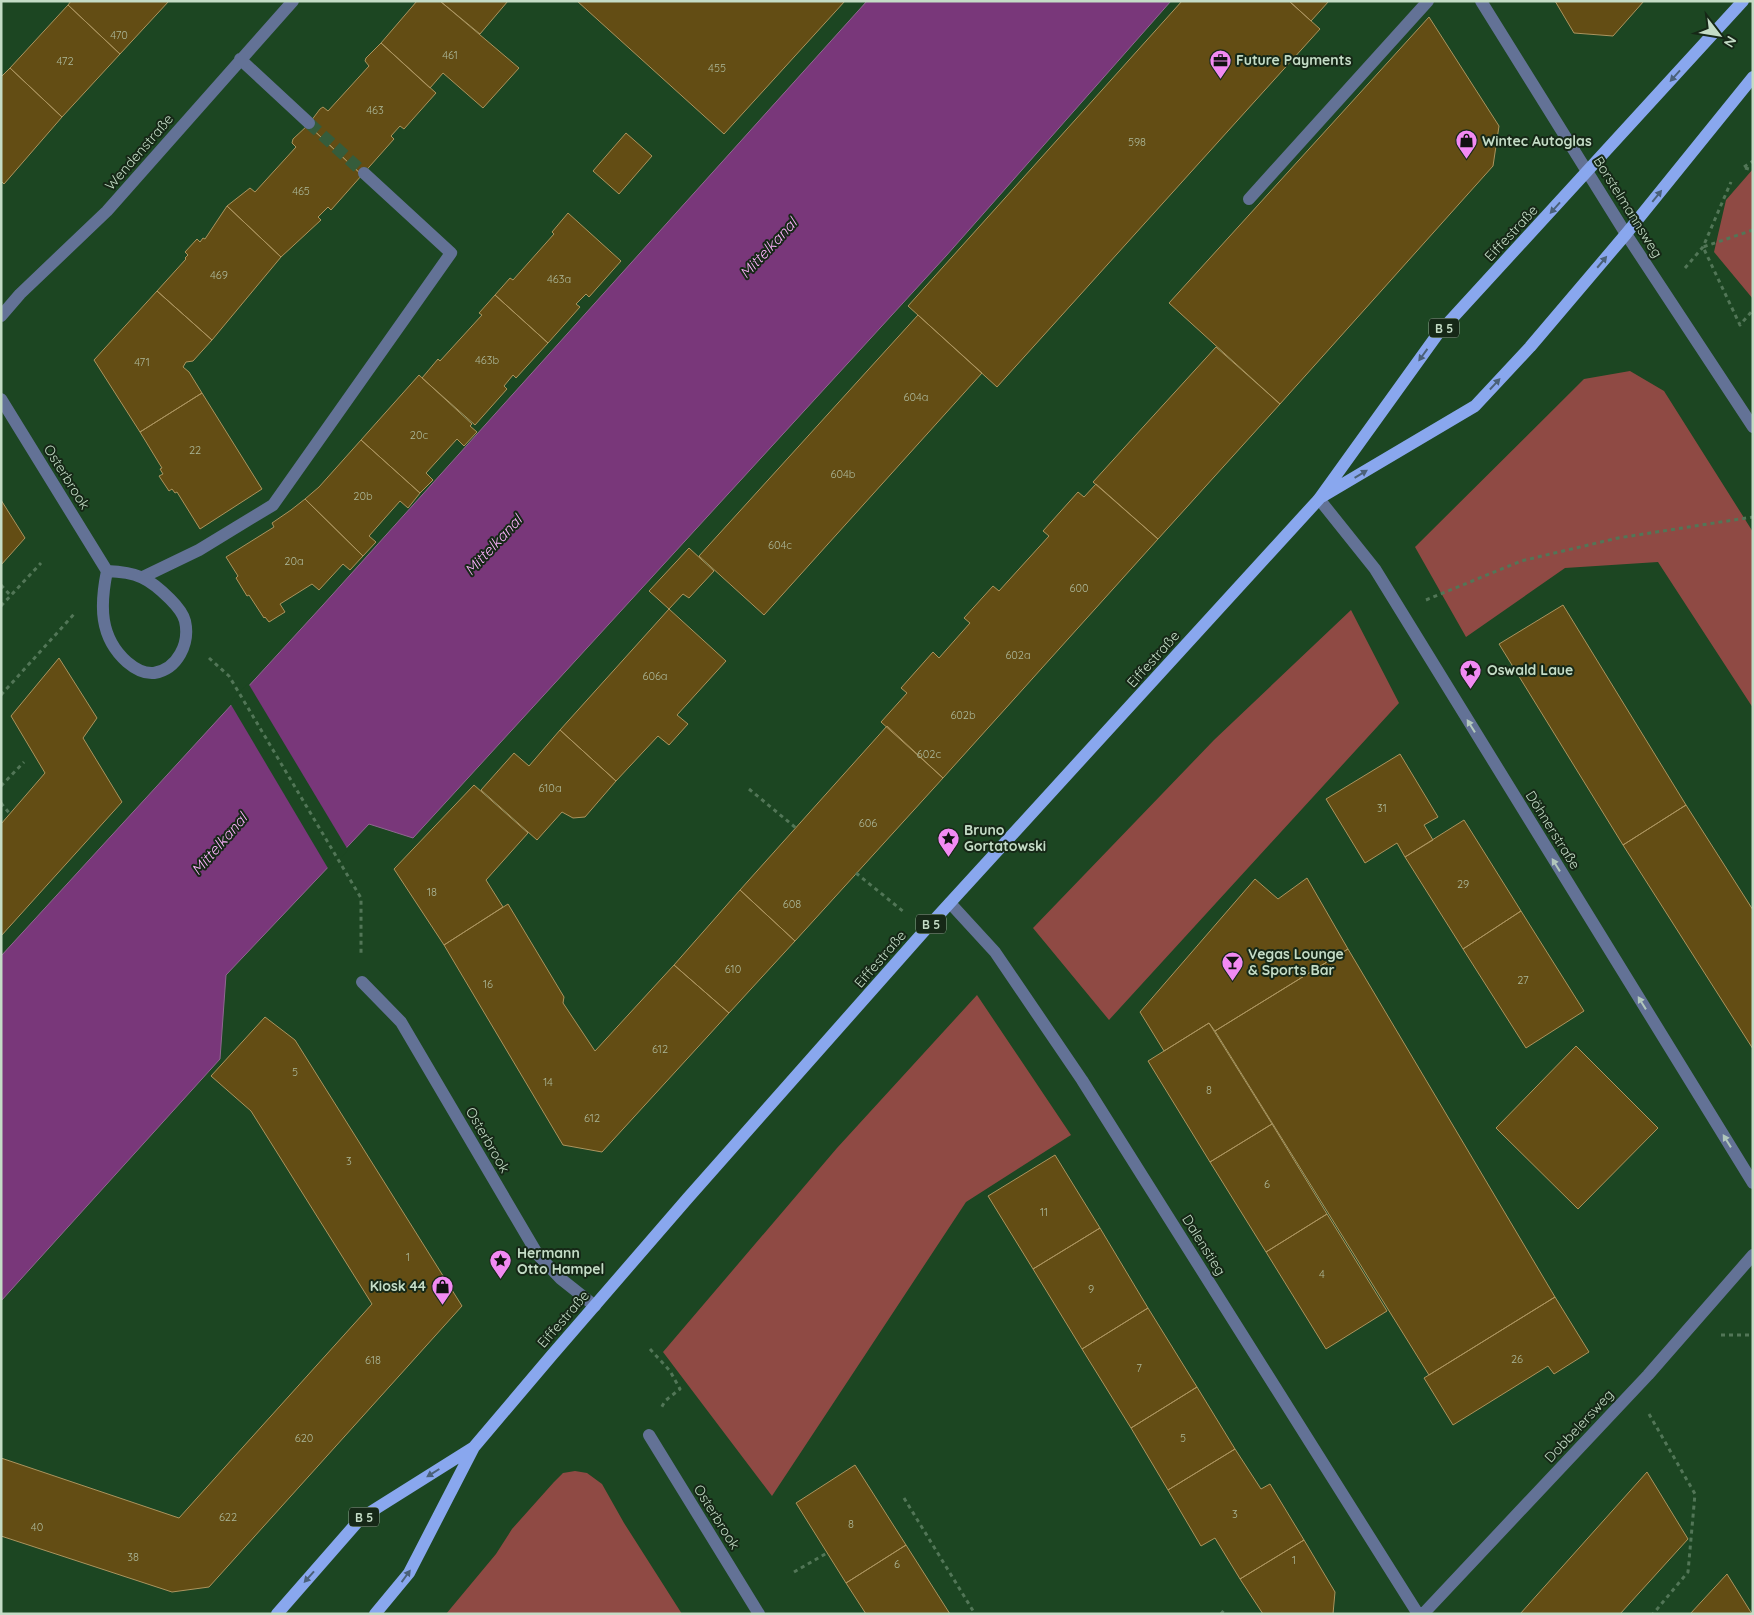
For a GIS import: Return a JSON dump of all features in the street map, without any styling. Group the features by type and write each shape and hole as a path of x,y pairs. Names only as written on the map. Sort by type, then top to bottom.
{"main road":[{"name":"Eiffestraße","path":"376,1614 409,1573 474,1447 693,1192 926,929 1319,499 1437,335 1743,1"},
{"name":"Eiffestraße","path":"1319,499 1475,406 1530,347 1626,234 1753,77"},
{"name":"Eiffestraße","path":"277,1614 361,1518 474,1447"}],"street":[{"name":"Wendenstraße","path":"1,316 20,294 107,211 293,1"},
{"path":"1250,199 1428,1"},
{"name":"Borstelmannsweg","path":"1481,1 1626,234 1753,427"},
{"path":"240,59 309,123"},
{"path":"144,577 199,550 273,505 450,253 364,173"},
{"name":"Osterbrook","path":"1,399 107,571"},
{"name":"Döhnerstraße","path":"1319,499 1375,569 1753,1183"},
{"path":"107,571 128,571 144,577 158,587 175,604 185,619 187,637 180,655 172,666 153,673 136,670 120,656 110,642 103,618 103,593 107,571"},
{"name":"Dalenstieg","path":"950,903 995,952 1082,1080 1418,1614"},
{"name":"Osterbrook","path":"362,982 401,1022 538,1255 561,1279 595,1306"},
{"name":"Dobbelersweg","path":"1423,1614 1665,1356 1753,1255"},
{"name":"Osterbrook","path":"649,1435 759,1614"}],"path":[{"path":"1753,161 1744,167 1753,170"},
{"path":"1685,268 1703,248 1731,182"},
{"path":"1703,248 1753,230"},
{"path":"1703,248 1740,325 1753,310"},
{"path":"1400,611 1521,561 1618,538 1753,517"},
{"path":"1,606 41,563"},
{"path":"1,585 11,596"},
{"path":"1,695 72,614 103,593"},
{"path":"228,676 361,898 362,982"},
{"path":"1,786 24,762"},
{"path":"749,788 796,828"},
{"path":"1,803 10,814"},
{"path":"856,873 926,929"},
{"path":"650,1349 670,1371 680,1389"},
{"path":"1634,1389 1695,1494 1688,1572 1654,1614"},
{"path":"904,1498 974,1614"},
{"path":"794,1572 828,1553"}],"shaded area":[{"path":"1753,169 1753,299 1714,252 1726,200"},
{"path":"1630,371 1664,391 1753,532 1753,708 1658,562 1565,568 1466,637 1415,547 1584,379"},
{"path":"1351,610 1399,703 1109,1020 1033,928 1214,740"},
{"path":"977,995 1071,1135 966,1202 772,1496 663,1352 837,1148"},
{"path":"575,1471 587,1473 602,1484 624,1523 682,1614 446,1614 496,1554 512,1529 554,1482 563,1473"}],"water":[{"name":"Mittelkanal","path":"867,1 1171,1 946,256 413,838 369,824 226,975 220,1059 1,1301 1,956 323,605"}],"pier":[{"path":"248,683 348,850 329,870 230,703"}],"building":[{"path":"71,1 169,1 120,54 68,5"},
{"path":"417,1 440,1 519,68 483,108 443,73 430,88 381,43"},
{"path":"440,1 508,1 480,34"},
{"path":"577,1 845,1 724,134"},
{"path":"1182,1 1289,1 1320,29 997,387 908,306"},
{"path":"1289,1 1329,1 1311,21"},
{"path":"1555,1 1644,1 1613,36 1574,33"},
{"path":"68,5 120,54 62,117 10,68"},
{"path":"1429,17 1499,126 1493,166 1280,404 1169,303"},
{"path":"381,43 436,93 404,129 400,126 391,136 394,139 362,175 308,125 320,109 323,107 328,111 369,66 365,61 366,58"},
{"path":"10,68 62,117 4,184 1,181 1,77"},
{"path":"308,125 362,175 331,210 328,207 318,217 321,220 281,257 227,206 250,188 255,192 296,147 292,143 293,139"},
{"path":"626,133 652,156 619,194 593,171"},
{"path":"227,206 281,257 212,340 157,291 186,259 188,255 185,252 197,239 200,242 203,238 205,239"},
{"path":"568,213 621,261 589,297 586,294 576,304 580,307 548,343 495,295 510,278 513,280 554,234 552,232"},
{"path":"157,291 212,340 193,361 186,362 183,367 189,372 202,393 140,432 94,360"},
{"path":"495,295 548,343 516,378 513,375 504,386 507,389 475,425 422,378 438,359 440,361 482,315 479,313"},
{"path":"918,315 982,373 764,615 699,556"},
{"path":"1216,347 1280,404 1158,539 1093,482"},
{"path":"419,375 472,424 470,426 477,432 464,446 457,439 426,473 433,480 420,493 361,440"},
{"path":"202,393 262,489 200,529 177,492 175,493 172,489 169,491 159,476 163,474 160,469 162,468 140,432"},
{"path":"361,440 420,493 408,508 400,501 369,536 376,542 363,556 305,499 319,487"},
{"path":"1096,484 1158,539 943,778 881,722 907,693 901,688 933,652 939,658 970,623 964,618 993,586 999,591 1049,536 1043,531 1078,492 1084,497"},
{"path":"305,499 363,556 350,570 343,564 319,590 312,584 280,604 285,612 269,622 264,618 249,595 247,596 236,578 238,576 226,557 274,527 272,523"},
{"path":"1,500 25,538 1,565"},
{"path":"689,548 714,571 689,598 683,594 669,609 649,591"},
{"path":"1563,605 1686,805 1623,845 1499,644"},
{"path":"669,609 726,661 677,715 688,724 669,745 658,736 616,781 560,730"},
{"path":"59,658 97,718 83,738 122,802 1,936 1,824 45,773 11,716"},
{"path":"887,726 943,778 795,941 740,890"},
{"path":"560,730 616,781 585,817 573,818 562,812 537,840 481,790 514,753 529,766"},
{"path":"1400,754 1438,817 1424,825 1433,840 1405,857 1397,843 1365,863 1326,799"},
{"path":"474,785 528,833 486,880 503,907 444,945 394,869"},
{"path":"1686,805 1753,910 1753,1049 1623,845"},
{"path":"1464,820 1521,911 1463,949 1405,857"},
{"name":"Vegas Lounge & Sports Bar","path":"1307,878 1348,949 1215,1031 1209,1023 1164,1051 1140,1012 1255,879 1278,899"},
{"path":"740,890 795,941 729,1013 674,965"},
{"path":"508,904 564,997 563,1003 595,1051 674,965 729,1013 602,1152 563,1145 444,945"},
{"path":"1521,911 1584,1011 1526,1048 1463,949"},
{"path":"1348,949 1555,1297 1429,1375 1215,1031"},
{"path":"265,1017 295,1040 462,1306 209,1587 172,1592 1,1536 1,1458 179,1518 372,1304 251,1111 211,1076"},
{"path":"1209,1023 1272,1124 1210,1162 1148,1061"},
{"path":"1576,1046 1658,1128 1578,1209 1496,1128"},
{"path":"1272,1124 1327,1214 1266,1252 1210,1162"},
{"path":"1055,1155 1100,1228 1033,1269 988,1196"},
{"path":"1327,1214 1387,1311 1326,1349 1266,1252"},
{"path":"1100,1228 1148,1308 1082,1349 1033,1269"},
{"path":"1555,1297 1589,1352 1554,1374 1548,1366 1453,1425 1424,1378"},
{"path":"1148,1308 1197,1387 1131,1428 1082,1349"},
{"path":"1197,1387 1235,1449 1168,1490 1131,1428"},
{"path":"1235,1449 1261,1489 1270,1484 1304,1540 1240,1579 1215,1538 1201,1546 1168,1490"},
{"path":"855,1465 906,1545 846,1583 796,1503"},
{"path":"1647,1472 1688,1539 1620,1614 1520,1614"},
{"path":"1304,1540 1335,1592 1333,1614 1263,1614 1240,1579"},
{"path":"906,1545 950,1614 866,1614 846,1583"},
{"path":"1727,1574 1752,1614 1690,1614"}],"tunnel":[{"path":"309,123 364,173"}],"place":[{"name":"Future Payments","path":"1220,79"},
{"name":"Wintec Autoglas","path":"1466,160"},
{"name":"Oswald Laue","path":"1471,689"},
{"name":"Bruno Gortatowski","path":"948,857"},
{"name":"Vegas Lounge & Sports Bar","path":"1232,981"},
{"name":"Hermann Otto Hampel","path":"501,1280"},
{"name":"Kiosk 44","path":"442,1305"}]}
